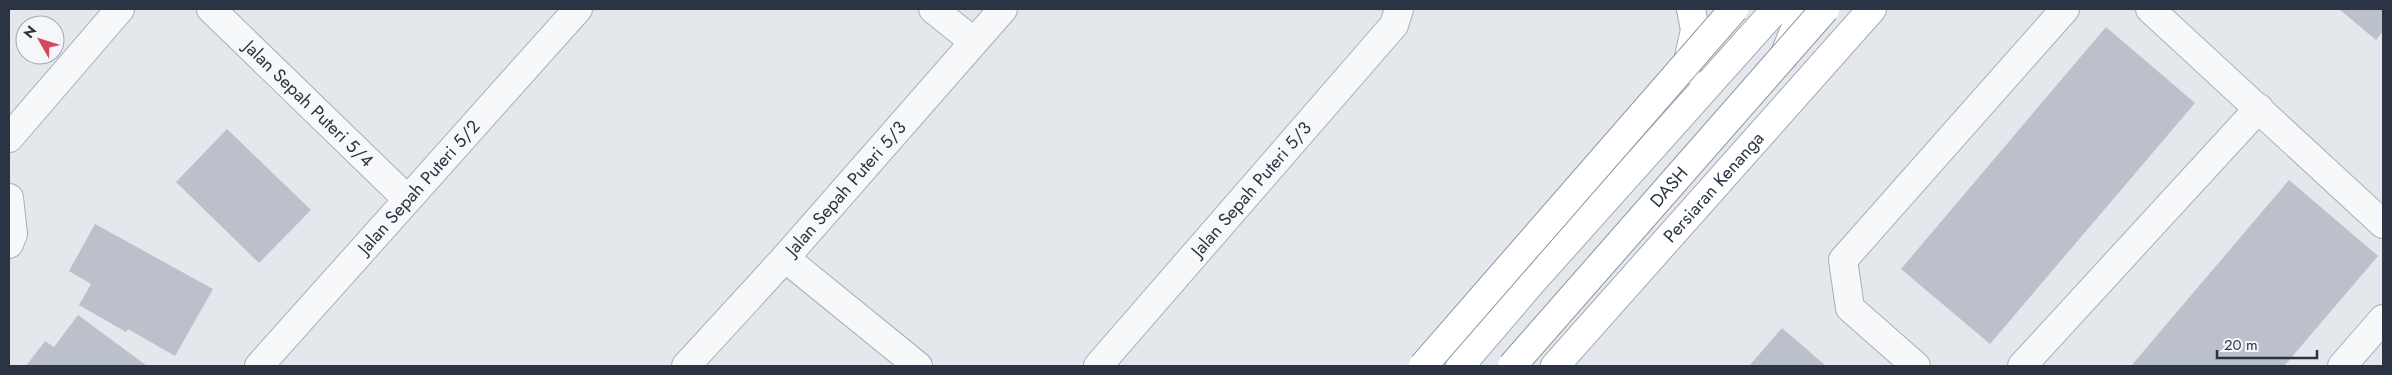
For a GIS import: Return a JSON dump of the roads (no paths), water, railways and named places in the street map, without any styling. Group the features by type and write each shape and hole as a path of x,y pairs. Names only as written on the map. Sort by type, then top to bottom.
{"main road":[{"path":"1531,283 1636,144 1686,72 1695,30 1691,9"},
{"path":"1424,366 1733,9"},
{"name":"DASH","path":"1512,366 1825,9"},
{"path":"1460,366 1531,283 1758,30 1788,14 1830,9"},
{"name":"Persiaran Kenanga","path":"1555,366 1872,9"},
{"path":"1534,366 1570,318 1671,202 1761,94 1782,60 1788,14"}],"street":[{"path":"9,138 120,9"},
{"name":"Jalan Sepah Puteri 5/4","path":"211,9 408,199"},
{"name":"Jalan Sepah Puteri 5/2","path":"259,366 578,9"},
{"path":"933,9 974,42"},
{"name":"Jalan Sepah Puteri 5/3","path":"686,366 785,258 1003,9"},
{"name":"Jalan Sepah Puteri 5/3","path":"1098,366 1394,25 1399,9"},
{"path":"1733,9 1758,30"},
{"path":"1916,366 1850,308 1843,260 2066,9"},
{"path":"2150,9 2383,224"},
{"path":"2022,366 2259,108"},
{"path":"9,198 13,234 9,244"},
{"path":"785,258 918,366"},
{"path":"2342,366 2383,319"}]}
